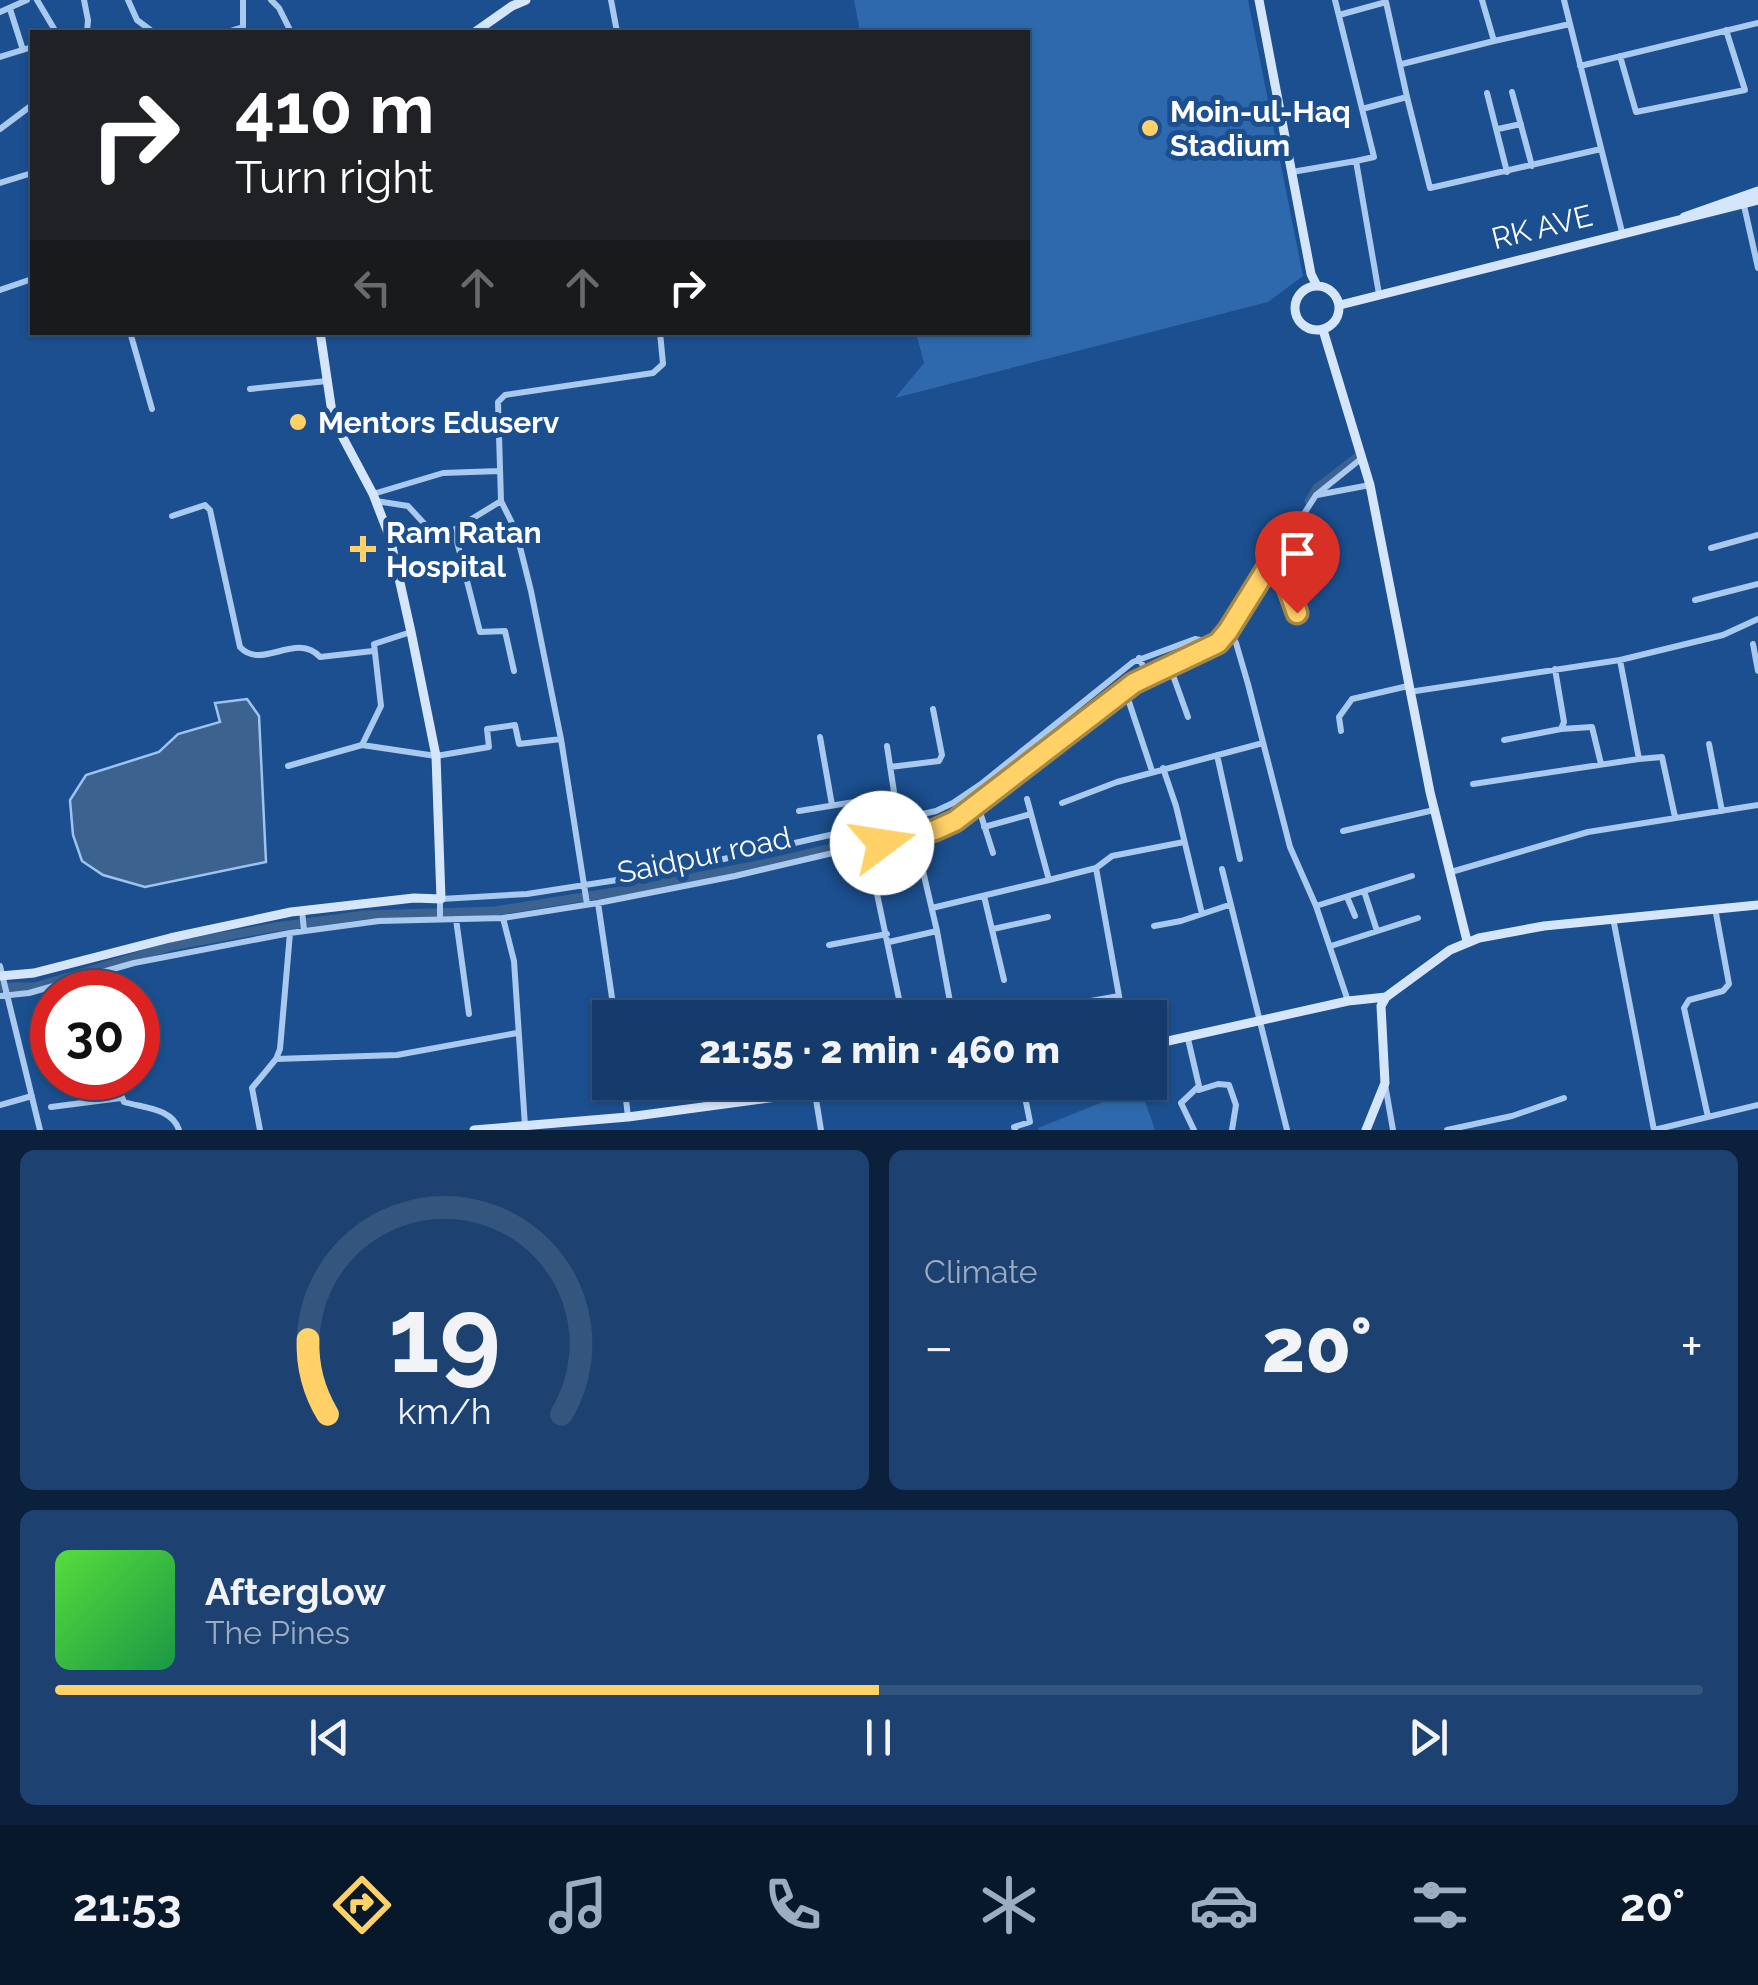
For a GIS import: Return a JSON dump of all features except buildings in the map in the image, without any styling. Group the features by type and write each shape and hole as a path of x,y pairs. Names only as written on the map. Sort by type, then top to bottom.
{"main road":[{"path":"477,30 511,3 526,0"},
{"path":"1258,0 1311,274 1317,286"},
{"path":"1743,200 1758,191"},
{"name":"RK AVE","path":"1340,305 1622,232 1694,218 1743,200 1758,200"},
{"path":"1306,290 1317,286 1330,290 1340,305 1333,325 1311,330 1301,324 1295,313 1296,301 1306,290 1311,274"},
{"path":"1323,330 1370,486 1408,689 1467,941"},
{"path":"2,975 34,973 170,938 302,912 414,898 440,900 436,756 412,632 396,560 374,498 333,418 321,335"},
{"path":"1167,1042 1386,997 1467,941 1514,930 1758,904"},
{"path":"1366,1130 1385,1083 1379,1017 1386,997"},
{"path":"474,1130 595,1125 760,1100"}],"street":[{"path":"0,12 27,0"},
{"path":"37,0 55,30"},
{"path":"84,0 87,30"},
{"path":"128,0 137,20 150,30"},
{"path":"232,30 243,26 243,0"},
{"path":"270,0 279,8 289,30"},
{"path":"611,0 618,30"},
{"path":"1292,172 1374,157 1335,0"},
{"path":"1482,0 1494,41"},
{"path":"1564,0 1622,232"},
{"path":"1338,15 1386,2 1430,188 1602,149"},
{"path":"10,8 23,50"},
{"path":"1580,66 1758,22"},
{"path":"1402,64 1570,24"},
{"path":"1620,56 1636,112 1745,90 1726,30"},
{"path":"0,57 30,48"},
{"path":"1512,92 1532,166"},
{"path":"1487,93 1507,172"},
{"path":"1362,109 1407,97"},
{"path":"0,129 30,106"},
{"path":"1498,129 1520,124"},
{"path":"1356,161 1380,294"},
{"path":"0,183 30,174"},
{"path":"1743,200 1758,268"},
{"path":"0,290 30,280"},
{"path":"131,335 152,409"},
{"path":"587,902 531,590 516,531 502,501 498,402 505,395 653,372 663,364 660,335"},
{"path":"250,389 329,380"},
{"name":"Saidpur road","path":"5,995 65,985 134,963 304,928 440,916 503,918 598,902 935,830 978,806 1147,675 1218,643 1316,495 1362,458"},
{"path":"374,498 444,473 499,471"},
{"path":"1316,495 1370,486"},
{"path":"374,498 408,506 431,531 454,530 502,501"},
{"path":"172,516 206,505 210,510 240,647 246,654 255,656 302,646 320,657 373,651"},
{"path":"454,530 480,632 506,631 514,671"},
{"path":"1711,548 1758,535"},
{"path":"1276,554 1297,613"},
{"path":"1695,600 1758,584"},
{"path":"1341,731 1339,717 1352,699 1620,660 1722,635 1758,619"},
{"path":"1228,631 1236,643 1290,847 1331,946 1348,1002"},
{"path":"362,745 381,706 373,651 378,641 412,632"},
{"path":"440,916 440,900 514,896 586,886 878,827 954,805 1140,661 1199,638 1218,643"},
{"path":"1752,644 1758,671"},
{"path":"1620,660 1639,760"},
{"path":"1140,661 1147,675"},
{"path":"1170,666 1188,717"},
{"path":"1555,669 1564,722 1561,730"},
{"path":"1125,690 1152,771"},
{"path":"890,767 939,761 942,755 933,708"},
{"path":"288,766 362,745 436,756 489,747 487,729 516,725 518,744 560,739"},
{"path":"1504,740 1592,727 1600,764"},
{"path":"820,737 832,805"},
{"path":"1062,803 1152,771 1263,744"},
{"path":"1709,744 1722,811"},
{"path":"799,810 893,794 887,746"},
{"path":"1217,754 1240,859"},
{"path":"1473,784 1662,757 1675,817"},
{"path":"1163,768 1202,914"},
{"path":"873,799 881,842"},
{"path":"1027,799 1049,880"},
{"path":"954,805 960,816"},
{"path":"978,806 992,853"},
{"path":"1451,872 1588,832 1758,806"},
{"path":"1344,831 1434,810"},
{"path":"984,827 1031,814"},
{"path":"932,908 1096,868 1102,861 1122,854 1184,842"},
{"path":"868,846 900,1000"},
{"path":"918,850 950,1000"},
{"path":"1096,868 1120,1000"},
{"path":"1222,869 1287,1130"},
{"path":"1316,906 1412,876"},
{"path":"1364,891 1377,931"},
{"path":"984,896 1004,980"},
{"path":"1347,897 1354,916"},
{"path":"598,902 612,1000"},
{"path":"1154,926 1229,905"},
{"path":"1708,1117 1684,1008 1688,1000 1723,991 1729,984 1715,908"},
{"path":"302,912 304,928"},
{"path":"993,929 1048,917"},
{"path":"503,918 514,961 525,1126"},
{"path":"1331,946 1418,918"},
{"path":"1613,918 1654,1130 1758,1105"},
{"path":"456,919 468,1014"},
{"path":"829,946 938,930"},
{"path":"260,1130 252,1088 276,1060 290,933"},
{"path":"2,975 30,1089"},
{"path":"1096,1000 1119,996"},
{"path":"276,1060 397,1055 517,1033"},
{"path":"1188,1039 1199,1081 1181,1104 1194,1130"},
{"path":"1385,1083 1393,1130"},
{"path":"1193,1092 1228,1085 1236,1105 1232,1130"},
{"path":"0,1105 30,1097"},
{"path":"1448,1130 1512,1116 1564,1098"},
{"path":"33,1100 40,1130"},
{"path":"51,1107 105,1100"},
{"path":"122,1100 169,1114 176,1119 179,1130"},
{"path":"626,1100 628,1118"},
{"path":"728,1100 729,1104"},
{"path":"816,1100 821,1130"},
{"path":"1014,1130 1030,1122 1026,1100"}],"shaded area":[{"name":"Moin-ul-Haq Stadium","path":"854,0 1248,0 1303,276 1268,302 895,398 924,363 917,335 1030,335 1030,30 860,30"},
{"path":"247,699 259,716 266,862 145,887 103,875 82,861 73,835 70,800 86,775 159,752 178,734 220,722 215,703"},
{"path":"1108,1100 1145,1100 1155,1130 1039,1130"}],"waterway":[{"path":"1309,501 1317,488 1359,456"},
{"path":"1218,638 1239,610"},
{"path":"0,987 35,987 172,946 275,927 365,915 495,911 627,890 773,862 942,822 967,809 1134,675 1213,643"}],"place":[{"name":"Moin-ul-Haq Stadium","path":"1150,128"},
{"name":"Mentors Eduserv","path":"298,422"},
{"name":"Ram Ratan Hospital","path":"363,549"}],"route":[{"path":"882,843 955,821 1134,683 1218,643 1276,554 1297,613"}]}
